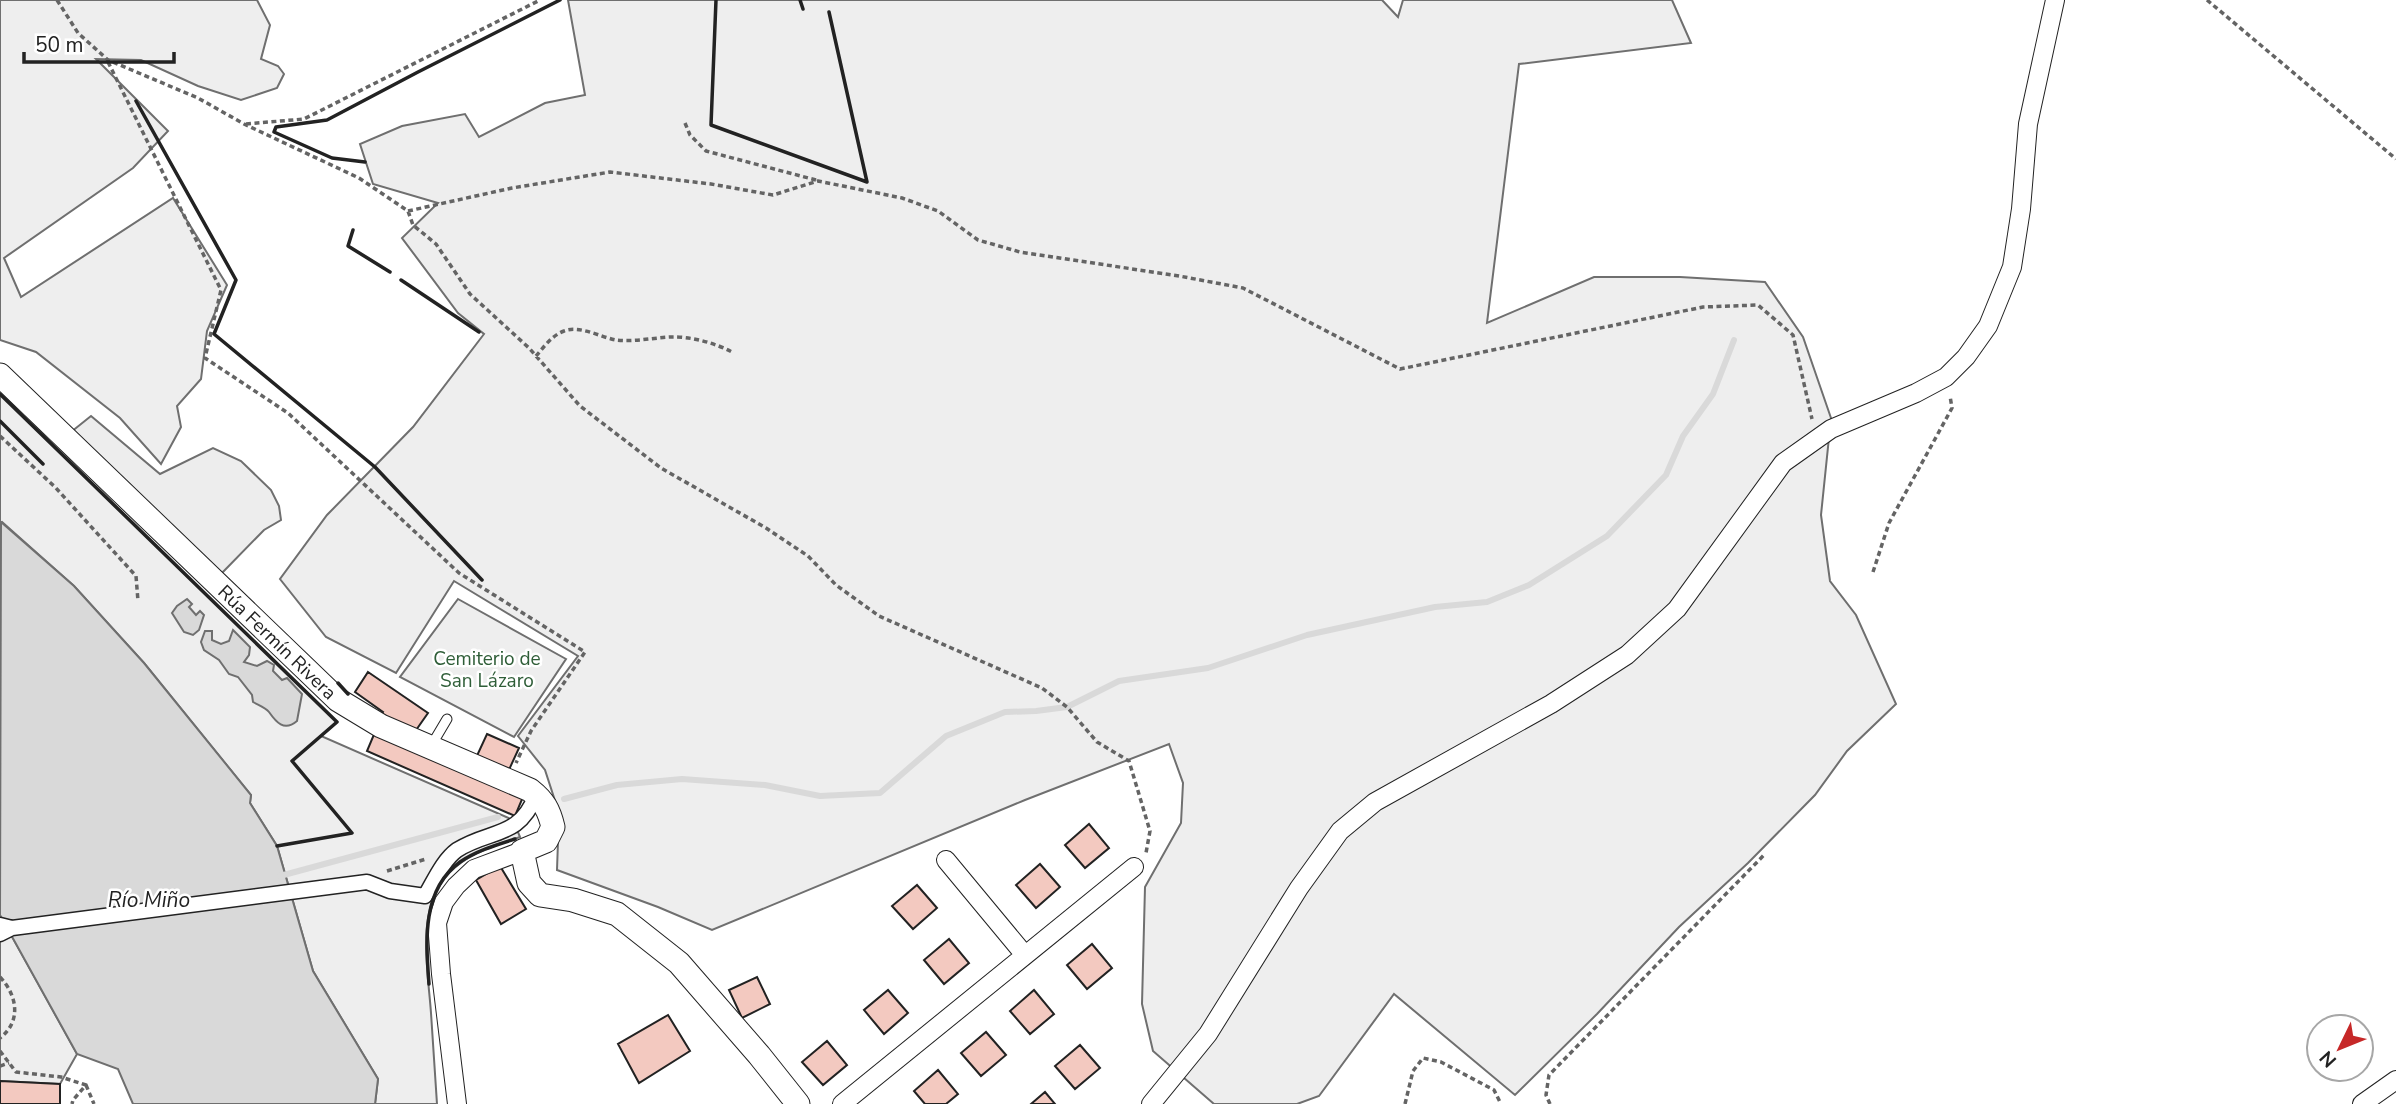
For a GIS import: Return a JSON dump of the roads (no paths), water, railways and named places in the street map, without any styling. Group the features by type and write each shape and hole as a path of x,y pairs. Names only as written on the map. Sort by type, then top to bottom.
{"street":[{"path":"1151,1104 1208,1034 1298,888 1340,831 1375,802 1551,704 1627,655 1677,609 1783,463 1831,429 1916,393 1946,377 1966,357 1988,326 2012,267 2021,209 2028,124 2055,0"},
{"name":"Rúa Fermín Rivera","path":"0,375 338,700 381,726 508,780 536,795"},
{"path":"4,929 367,882 390,891 425,896 444,863 456,851 518,824 536,795 549,811 553,827 546,841 474,869 444,902 437,923 446,1026 457,1104"},
{"path":"522,851 529,883 540,895 572,900 617,914 680,963 797,1104"},
{"path":"946,860 1024,954"},
{"path":"842,1104 1134,867"},
{"path":"2362,1104 2396,1080"}],"lane":[{"path":"430,748 447,719"}],"water":[{"name":"Río Miño","path":"1,522 74,586 144,663 251,795 250,803 277,846 313,971 378,1079 375,1104 133,1104 118,1069 77,1054 0,915"},
{"path":"187,599 192,604 189,607 196,615 200,611 204,615 199,630 193,635 184,632 172,613"},
{"path":"233,630 250,647 244,662 257,666 267,661 274,665 273,671 282,680 287,678 302,694 297,721 288,726 281,724 266,709 253,702 252,695 238,677 229,674 219,660 204,650 201,642 205,631 212,631 212,640 221,644 229,641"}],"waterway":[{"path":"564,799 617,785 682,779 765,785 820,796 880,793 946,736 1005,712 1067,707 1119,681 1208,668 1307,635 1435,607 1487,602 1529,585 1607,536 1666,475 1683,436 1713,394 1734,340"},
{"path":"280,876 498,817"}],"park label":[{"name":"Cemiterio de San Lázaro","path":"487,669"}]}
